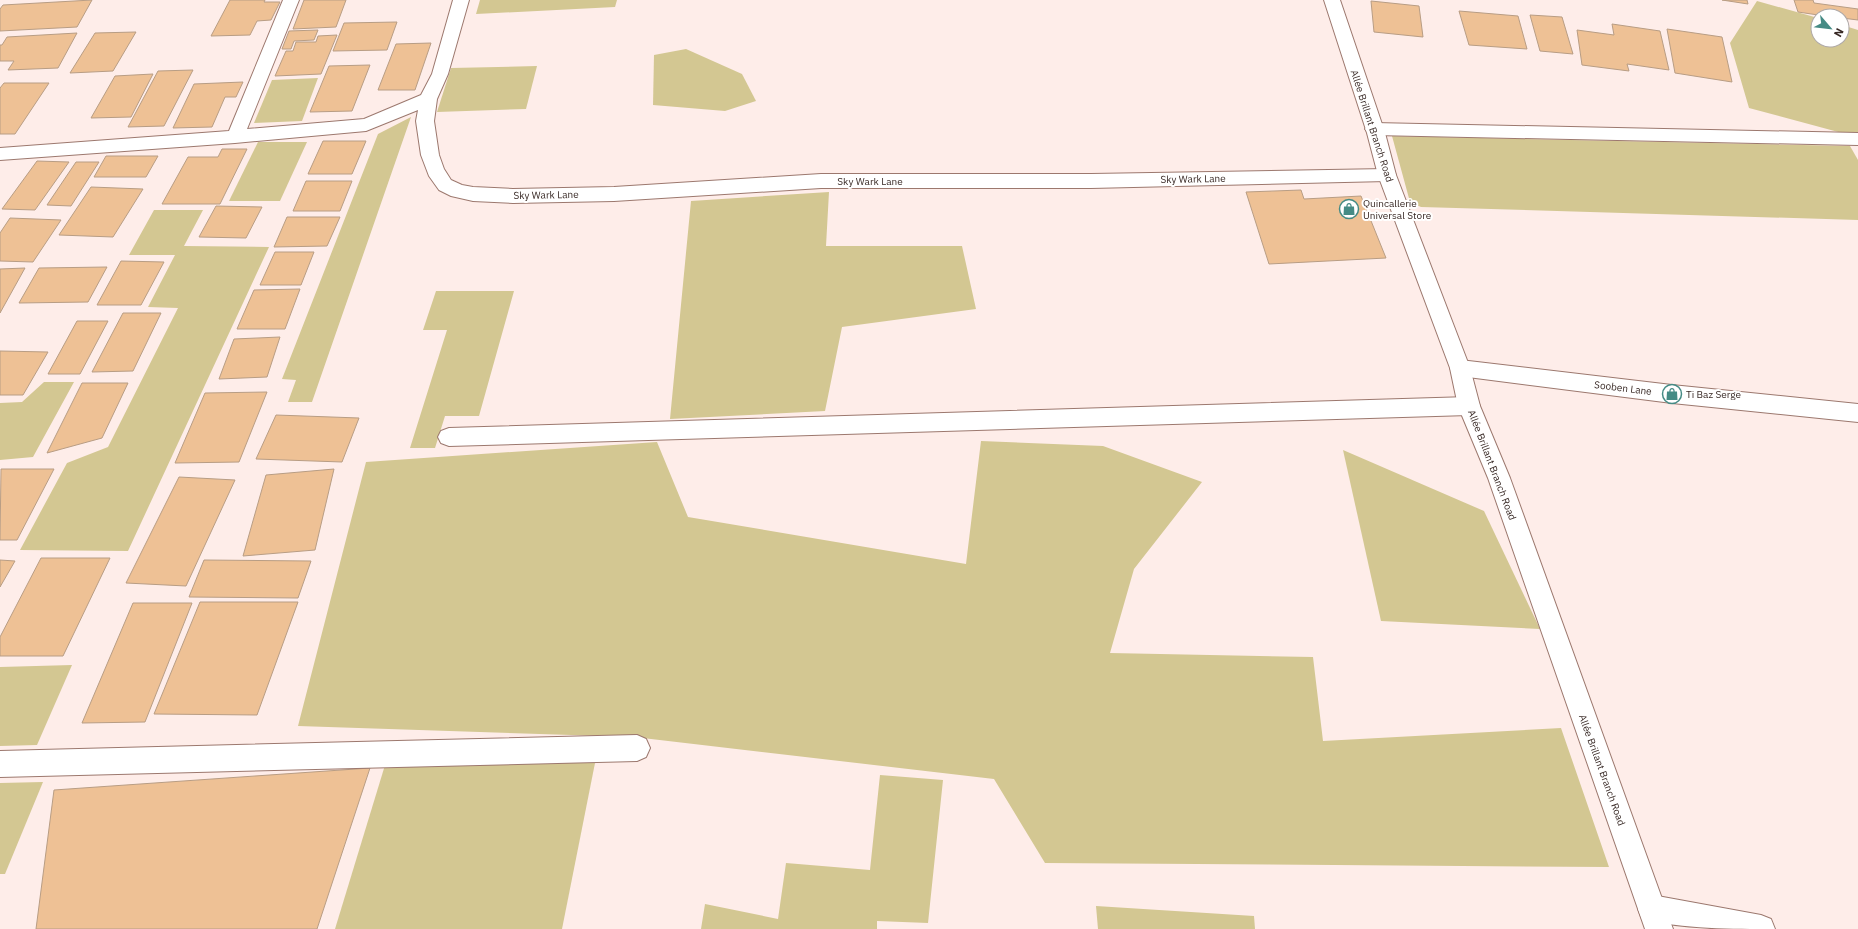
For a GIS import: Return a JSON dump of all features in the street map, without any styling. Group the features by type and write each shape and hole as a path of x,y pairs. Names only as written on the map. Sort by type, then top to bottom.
{"street":[{"path":"235,137 291,0"},
{"name":"Sky Wark Lane","path":"460,0 440,74 428,99 425,121 430,155 435,171 445,185 458,191 473,194 514,196 614,194 821,181 1091,182 1387,175"},
{"name":"Allée Brillant Branch Road","path":"1332,0 1387,175 1460,368 1469,406 1499,478 1656,919"},
{"path":"0,154 235,137 366,125 428,99"},
{"path":"1374,130 1858,139"},
{"name":"Sooben Lane","path":"1460,368 1672,394 1858,414"},
{"path":"449,437 1469,406"},
{"path":"0,764 637,748"},
{"path":"1656,919 1761,929"}],"shaded area":[{"path":"480,0 617,0 615,7 476,14"},
{"path":"1757,1 1810,16 1810,48 1850,48 1850,28 1858,30 1858,132 1842,133 1749,108 1730,43"},
{"path":"686,49 742,74 756,101 725,111 653,105 654,55"},
{"path":"537,66 526,109 437,112 451,68"},
{"path":"318,78 302,121 254,123 272,80"},
{"path":"411,117 312,402 288,402 296,380 282,379 378,134"},
{"path":"1392,136 1850,146 1858,160 1858,220 1421,207 1410,202"},
{"path":"258,142 307,142 280,201 229,201"},
{"path":"829,192 826,246 962,246 976,309 842,327 825,411 670,419 691,201"},
{"path":"154,210 203,210 184,246 269,247 128,551 20,550 67,463 108,447 178,308 148,307 175,255 129,255"},
{"path":"436,291 514,291 479,416 445,416 435,448 410,448 447,330 423,330"},
{"path":"44,382 74,382 33,457 0,460 0,403 22,402"},
{"path":"981,441 1103,446 1202,482 1134,569 1110,653 1313,657 1323,741 1561,728 1609,867 1045,863 994,779 634,737 298,726 366,462 657,442 688,517 966,564"},
{"path":"1343,450 1484,511 1540,629 1381,621"},
{"path":"72,665 37,745 0,746 0,667"},
{"path":"389,752 596,758 562,929 335,929"},
{"path":"880,775 943,780 928,923 877,921 877,929 701,929 705,904 778,919 786,863 870,870"},
{"path":"43,782 5,874 0,874 0,783"},
{"path":"1096,906 1254,916 1255,929 1098,929"}],"building":[{"path":"92,0 77,27 0,31 0,9 3,5"},
{"path":"230,0 265,0 264,2 280,2 271,20 257,21 250,35 211,36"},
{"path":"304,0 346,0 336,27 293,29"},
{"path":"1722,0 1747,0 1748,4"},
{"path":"1794,0 1813,0 1814,3 1858,9 1858,20 1850,19 1850,8 1810,8 1810,14 1798,12"},
{"path":"1371,1 1419,6 1423,37 1374,32"},
{"path":"1459,11 1518,16 1527,49 1469,45"},
{"path":"1530,15 1562,17 1573,54 1540,51"},
{"path":"397,22 387,50 333,51 344,23"},
{"path":"1612,24 1660,31 1669,70 1627,64 1629,71 1582,65 1577,30 1614,35"},
{"path":"1667,29 1722,37 1732,82 1675,73"},
{"path":"318,30 314,40 294,41 291,49 282,49 289,31"},
{"path":"136,32 113,71 70,73 95,33"},
{"path":"77,33 58,68 8,70 14,61 0,61 0,45 2,45 7,37"},
{"path":"337,35 321,74 275,76 286,51 293,51 296,42 316,42 318,36"},
{"path":"431,43 415,90 378,90 396,44"},
{"path":"370,65 352,111 310,112 329,66"},
{"path":"193,70 164,126 128,127 158,71"},
{"path":"153,74 131,117 91,118 115,76"},
{"path":"243,82 236,97 225,97 212,127 173,128 194,84"},
{"path":"4,83 49,83 15,134 0,134 0,88"},
{"path":"323,141 366,141 352,174 308,174"},
{"path":"222,149 247,149 220,204 162,204 188,157 218,157"},
{"path":"106,156 158,156 146,177 94,177"},
{"path":"37,161 69,162 35,210 2,209"},
{"path":"76,162 99,162 71,206 47,205"},
{"path":"306,181 352,181 340,211 293,211"},
{"path":"91,187 143,189 113,237 59,235"},
{"path":"1301,190 1304,199 1361,196 1386,258 1269,264 1246,192"},
{"path":"216,206 262,207 246,238 199,237"},
{"path":"287,217 340,217 327,246 274,247"},
{"path":"10,218 61,220 33,262 0,261 0,233"},
{"path":"275,252 314,252 301,285 260,285"},
{"path":"121,261 164,262 141,305 97,305"},
{"path":"107,267 88,302 19,303 39,268"},
{"path":"25,268 0,313 0,269"},
{"path":"300,289 285,329 237,329 254,290"},
{"path":"123,313 161,313 133,371 92,372"},
{"path":"77,321 108,321 80,374 48,374"},
{"path":"280,337 267,377 219,379 234,339"},
{"path":"0,351 48,352 23,395 0,395"},
{"path":"82,383 128,383 102,438 47,453"},
{"path":"267,392 239,462 175,463 205,393"},
{"path":"276,415 359,418 342,462 256,459"},
{"path":"1,469 54,469 17,540 0,540"},
{"path":"334,469 315,550 243,556 266,475"},
{"path":"179,477 235,480 186,586 126,583"},
{"path":"41,558 110,558 63,656 0,656 0,637"},
{"path":"0,560 15,561 0,587"},
{"path":"204,560 311,561 298,598 189,597"},
{"path":"200,602 298,602 257,715 154,714"},
{"path":"133,603 192,603 145,722 82,723"},
{"path":"370,768 317,929 36,929 54,790"}],"place":[{"name":"Quincallerie Universal Store","path":"1349,209"},
{"name":"Ti Baz Serge","path":"1672,394"}]}
